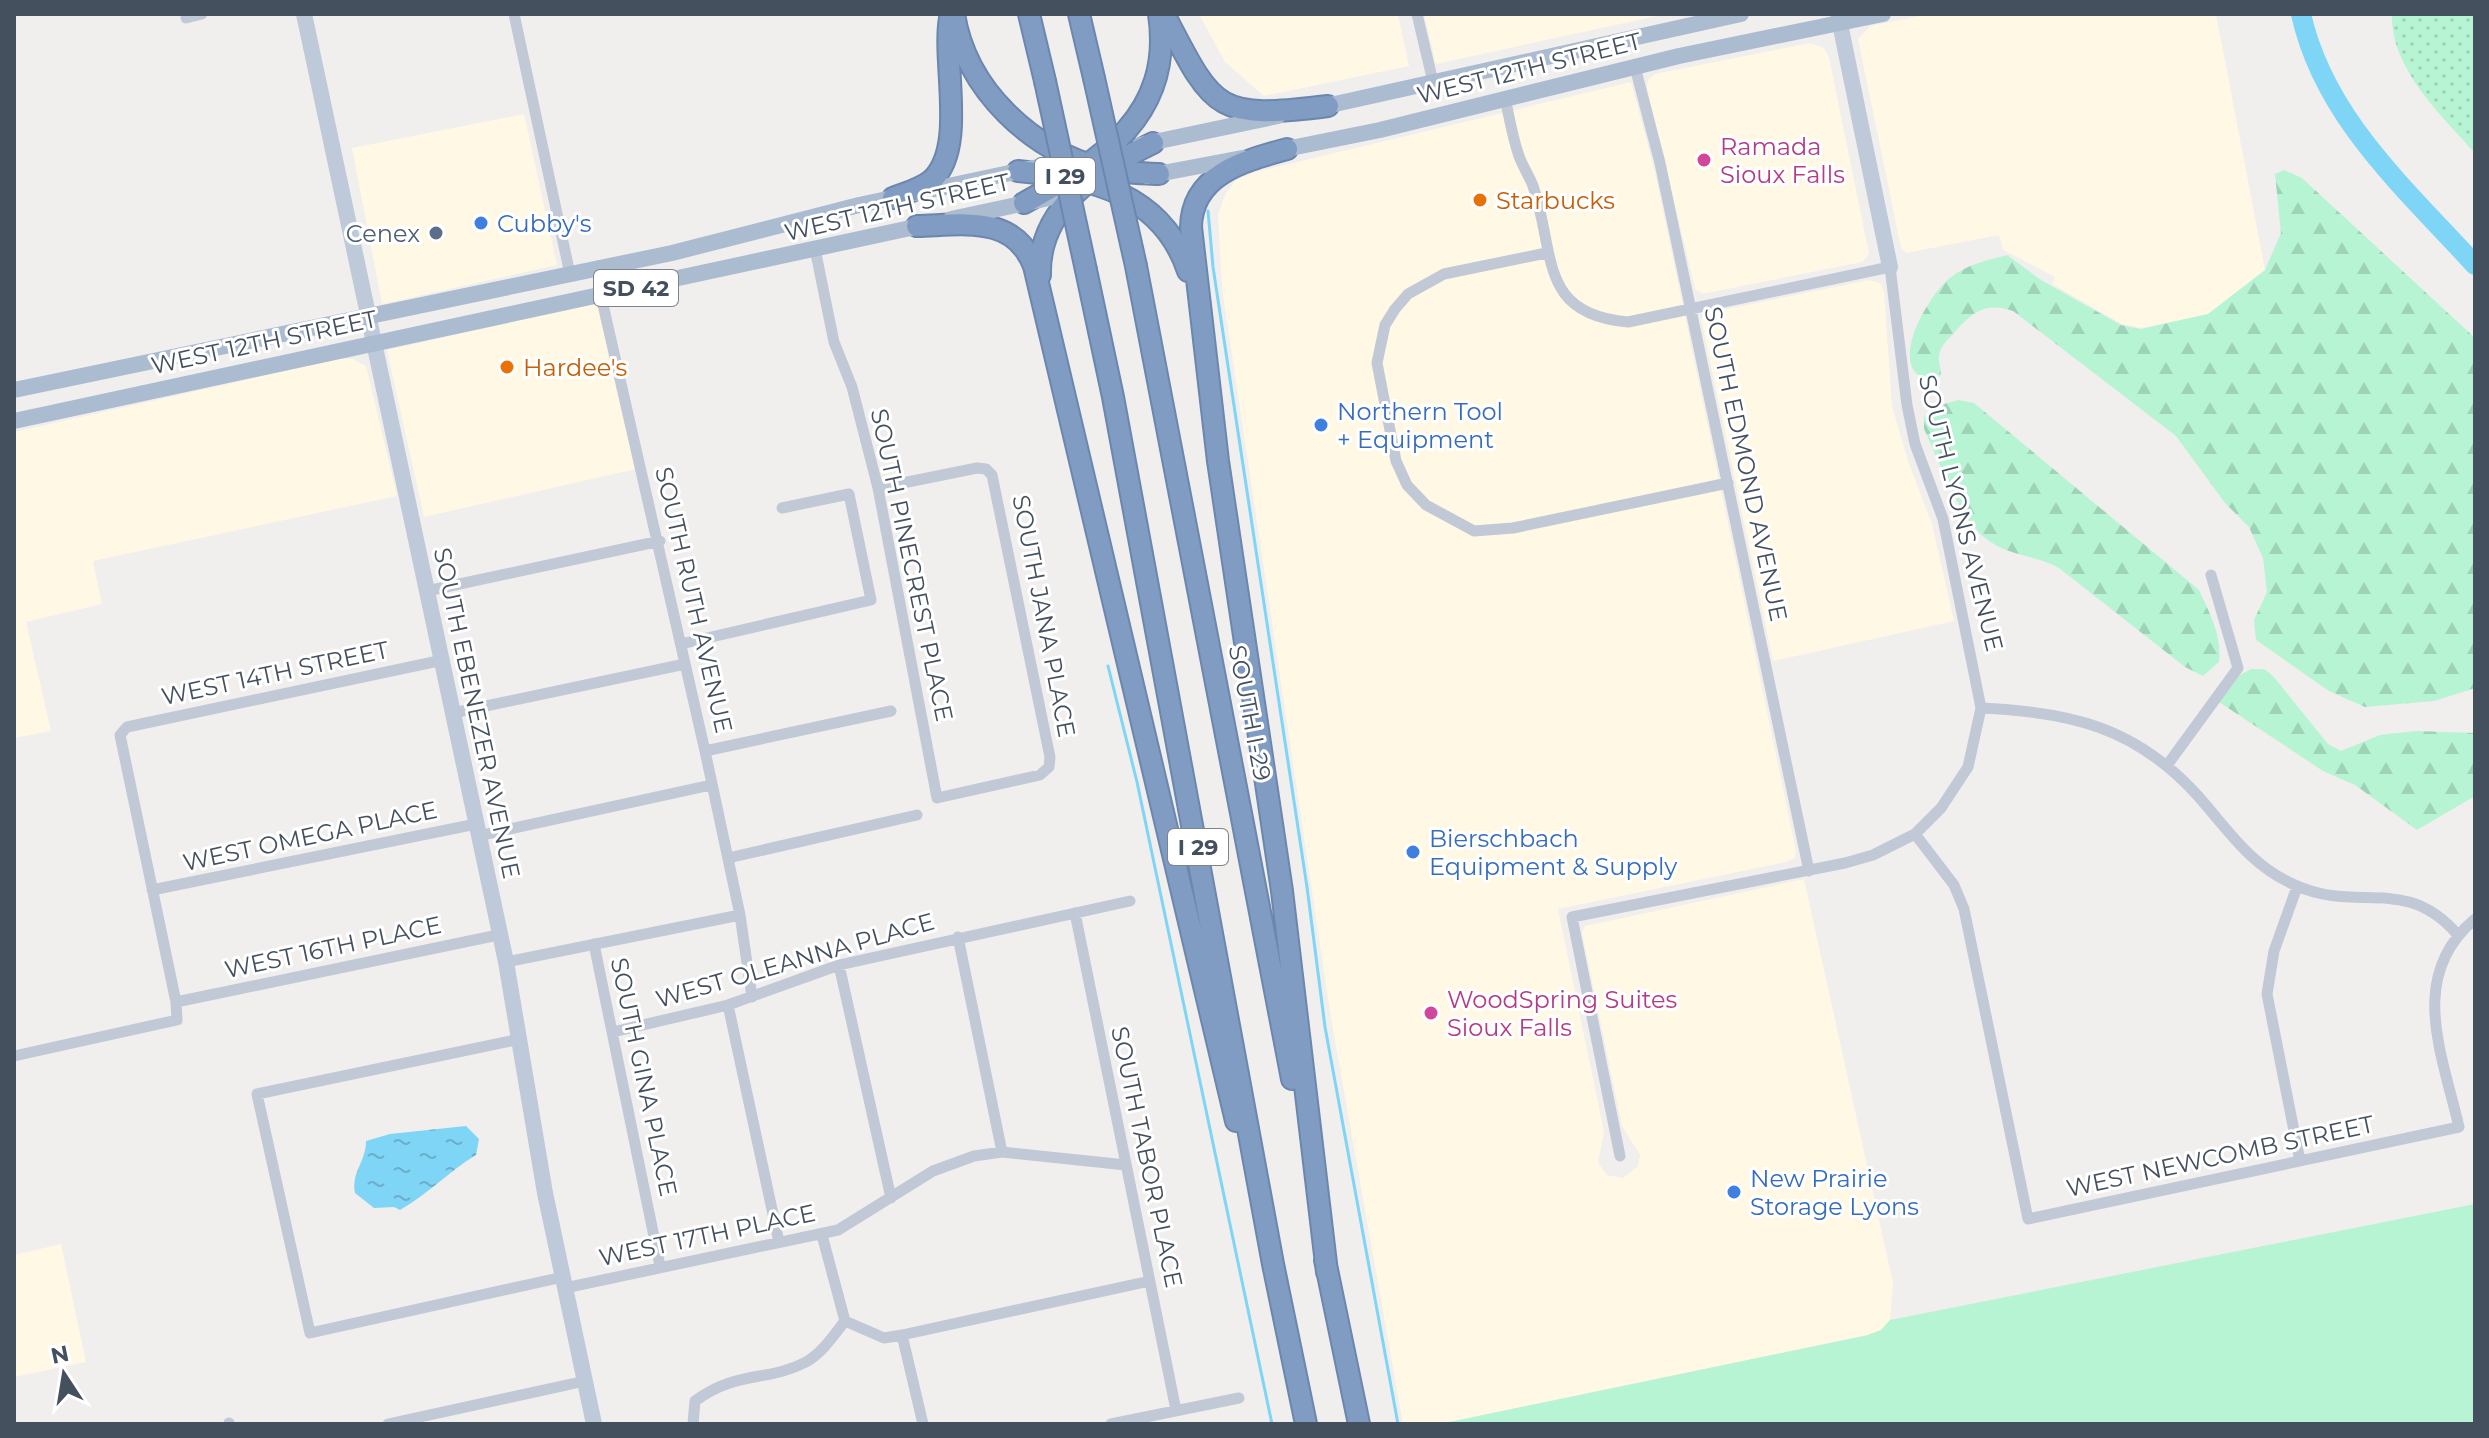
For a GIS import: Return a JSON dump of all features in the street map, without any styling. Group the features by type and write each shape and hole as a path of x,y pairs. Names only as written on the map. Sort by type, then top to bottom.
{"highway":[{"path":"952,14 970,61 987,91 1027,131 1141,204 1164,225 1180,250 1197,301"},
{"path":"893,198 926,184 945,163 949,142 952,14"},
{"name":"I 29","path":"1029,14 1086,270 1225,988 1273,1264 1306,1424"},
{"name":"SOUTH I-29","path":"1079,14 1136,266 1327,1272 1359,1424"},
{"path":"1041,295 1040,263 1045,236 1062,205 1134,125 1156,85 1162,51 1161,14"},
{"path":"1161,14 1202,84 1222,104 1254,113 1328,106"},
{"path":"1024,203 1153,143"},
{"path":"1287,149 1236,165 1211,180 1193,204 1191,227 1197,301 1282,891 1327,1272"},
{"path":"1018,171 1159,174"},
{"path":"917,226 977,225 1005,230 1030,254 1205,1001 1273,1264"}],"main road":[{"name":"WEST 12TH STREET","path":"1153,143 1741,14"},
{"name":"WEST 12TH STREET","path":"1159,174 1287,149 1838,18 1883,14"},
{"name":"WEST 12TH STREET","path":"14,390 672,253 893,198 1018,171"},
{"name":"WEST 12TH STREET","path":"14,421 1024,203"}],"street":[{"path":"186,18 202,14"},
{"name":"SOUTH EBENEZER AVENUE","path":"304,14 506,962 545,1193 594,1424"},
{"path":"514,14 570,274"},
{"path":"1417,14 1433,82"},
{"name":"SOUTH LYONS AVENUE","path":"1620,1156 1572,917 1809,871 1873,855 1915,834 1958,786 1968,767 1981,708 1943,519 1915,444 1907,405 1890,267 1838,18"},
{"name":"SOUTH EDMOND AVENUE","path":"1635,67 1691,309 1809,871"},
{"path":"1505,98 1518,155 1534,187 1546,253 1556,281 1568,299 1584,312 1605,320 1628,322 1890,267"},
{"name":"SOUTH PINECREST PLACE","path":"815,249 834,342 852,387 878,488 937,798"},
{"path":"1546,253 1444,274 1408,294 1385,325 1377,363 1396,461 1407,485 1426,505 1474,531 1513,528 1728,483"},
{"name":"SOUTH RUTH AVENUE","path":"601,296 660,541 740,915 752,997"},
{"name":"SOUTH JANA PLACE","path":"878,488 977,468 986,469 992,475 1050,757 1046,772 1031,779 937,798"},
{"path":"681,644 871,600 849,494 782,508"},
{"path":"427,591 660,541"},
{"path":"2168,764 2238,668 2211,575"},
{"name":"WEST 14TH STREET","path":"152,890 120,735 127,727 443,660"},
{"path":"453,713 685,664"},
{"path":"1981,708 2042,712 2081,720 2123,737 2168,764 2241,848 2297,887 2332,896 2410,900 2436,913 2457,934 2475,919"},
{"path":"705,751 891,711"},
{"name":"WEST OMEGA PLACE","path":"152,890 711,785"},
{"path":"728,858 917,815"},
{"name":"WEST NEWCOMB STREET","path":"1915,834 1954,885 1964,909 2028,1219 2459,1127 2432,1003 2442,958 2457,934"},
{"path":"2297,887 2274,951 2267,994 2300,1161"},
{"path":"14,1056 177,1020 176,1002 152,890"},
{"name":"WEST OLEANNA PLACE","path":"613,1032 728,1005 839,965 1130,901"},
{"name":"SOUTH TABOR PLACE","path":"1075,913 1176,1410"},
{"path":"506,962 740,915"},
{"name":"WEST 16TH PLACE","path":"176,1002 498,935"},
{"path":"958,937 1002,1152"},
{"name":"SOUTH GINA PLACE","path":"594,944 660,1266"},
{"path":"839,965 891,1198"},
{"path":"728,1005 779,1242"},
{"name":"WEST 17TH PLACE","path":"520,1039 257,1094 310,1333 822,1235 855,1222 957,1161 1002,1152 1126,1165"},
{"path":"822,1235 845,1321"},
{"path":"845,1321 884,1338 1150,1281"},
{"path":"693,1424 695,1401 728,1381 806,1362 821,1351 845,1321"},
{"path":"902,1335 923,1424"},
{"path":"388,1424 585,1381"},
{"path":"1111,1424 1239,1398"}],"shaded area":[{"path":"1199,14 1398,14 1409,66 1264,96 1225,62"},
{"path":"1424,14 1666,14 1436,64"},
{"path":"1930,14 2216,14 2265,270 2208,314 2141,328 2122,324 2052,284 2055,277 2003,250 1999,235 1906,253 1901,248 1858,39 1870,26"},
{"path":"1810,43 1824,48 1829,57 1869,254 1862,262 1702,294 1695,289 1647,88 1648,80 1655,74"},
{"path":"1631,82 1655,172 1796,851 1795,858 1786,862 1558,909 1604,1132 1598,1163 1607,1175 1623,1178 1638,1166 1640,1155 1622,1126 1582,933 1585,926 1804,879 1893,1283 1890,1320 1881,1330 1868,1335 1440,1424 1403,1424 1331,1018 1222,288 1218,215 1225,195 1236,180 1255,172"},
{"path":"524,114 557,265 382,304 352,148"},
{"path":"1869,280 1880,283 1884,291 1892,406 1908,461 1932,524 1954,621 1773,661 1701,319 1707,313"},
{"path":"599,303 636,469 424,517 387,350"},
{"path":"339,359 353,359 366,366 397,496 93,561 102,604 26,622 51,731 14,738 14,432"},
{"path":"61,1244 86,1362 14,1377 14,1255"}],"green space":[{"path":"2392,14 2475,14 2475,153 2420,90 2409,72 2399,53"},
{"path":"2284,170 2302,178 2475,338 2475,688 2434,701 2365,707 2329,691 2256,640 2254,620 2267,592 2263,558 2249,527 2225,503 2176,436 2013,311 1986,308 1966,320 1941,350 1941,375 1935,381 1919,376 1911,365 1914,334 1930,301 1941,287 1963,270 2007,255 2041,280 2121,325 2141,329 2208,314 2265,270 2281,233 2275,174"},
{"path":"1958,400 1974,403 2199,590 2217,634 2219,662 2203,676 2185,667 2059,568 1994,544 1975,529 1950,487 1924,429 1924,417 1937,406"},
{"path":"2251,669 2264,669 2273,676 2328,744 2341,751 2380,735 2416,731 2475,733 2475,796 2417,830 2355,785 2323,771 2219,702 2240,675"},
{"path":"2475,1204 2475,1424 1440,1424 1868,1335 1881,1330 1890,1320"}],"water":[{"path":"466,1126 479,1139 476,1155 400,1210 394,1207 374,1208 355,1193 355,1179 366,1141 390,1134"}],"waterway":[{"path":"2301,14 2312,52 2348,119 2396,180 2475,265"},
{"path":"1208,211 1213,267 1307,887 1325,1027 1398,1424"},
{"path":"1108,666 1137,782 1272,1424"}],"place":[{"name":"Ramada Sioux Falls","path":"1704,160"},
{"name":"Starbucks","path":"1480,200"},
{"name":"Cubby's","path":"481,223"},
{"name":"Cenex","path":"436,233"},
{"name":"Hardee's","path":"507,367"},
{"name":"Northern Tool + Equipment","path":"1321,425"},
{"name":"Bierschbach Equipment & Supply","path":"1413,852"},
{"name":"WoodSpring Suites Sioux Falls","path":"1431,1013"},
{"name":"New Prairie Storage Lyons","path":"1734,1192"}]}
